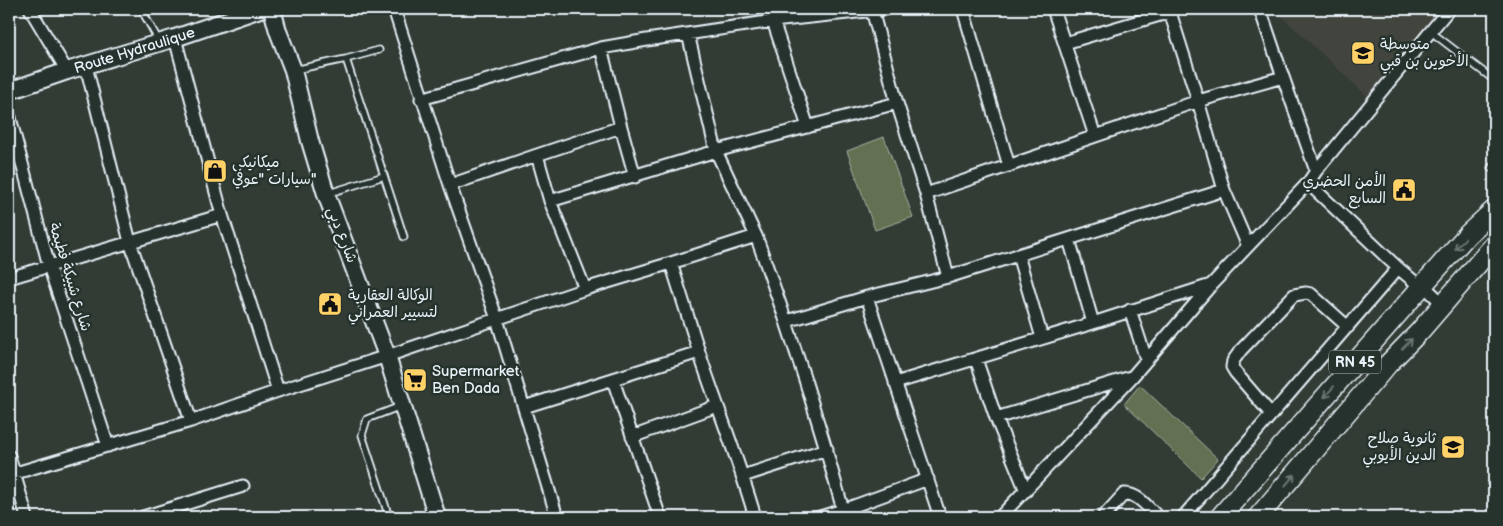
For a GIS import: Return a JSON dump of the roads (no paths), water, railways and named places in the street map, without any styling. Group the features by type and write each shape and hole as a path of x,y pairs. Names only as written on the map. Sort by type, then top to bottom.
{"main road":[{"name":"Route Hydraulique","path":"9,91 67,71 168,41 260,9"},
{"name":"شارع دبي","path":"272,9 293,70 310,141 326,194 387,356 437,517"},
{"name":"RN 45","path":"1220,517 1422,285 1494,210"},
{"name":"RN 45","path":"1258,517 1388,364 1494,245"},
{"path":"1368,347 1388,364"}],"street":[{"path":"30,9 67,71"},
{"path":"394,9 421,99 497,320 557,517"},
{"path":"772,9 773,21 808,127"},
{"path":"421,99 601,48 773,21 885,9"},
{"path":"963,9 1009,166"},
{"path":"1053,9 1095,136"},
{"path":"1260,9 1316,171"},
{"path":"1000,517 1132,377 1212,284 1308,183 1430,30 1449,9"},
{"path":"872,10 896,103 926,194 948,277"},
{"path":"1065,43 1169,10 1224,190 1248,246"},
{"path":"688,34 716,151 756,236 787,321 827,450 843,510"},
{"path":"168,41 278,391"},
{"path":"601,48 635,177"},
{"path":"86,66 130,242 191,421"},
{"path":"926,194 1198,101 1282,77"},
{"path":"550,201 635,177 716,151 896,103"},
{"name":"شارع شبيكة فطيمة","path":"9,114 49,266 108,446"},
{"path":"450,185 621,127"},
{"path":"537,155 550,201 585,288"},
{"path":"1308,183 1398,268 1416,283 1422,285 1443,304"},
{"path":"787,321 867,297 948,277 1224,190"},
{"path":"9,278 222,215"},
{"path":"11,474 191,421 497,320 585,288 671,264 756,236"},
{"path":"1069,239 1093,323"},
{"path":"1018,255 1042,338"},
{"path":"671,264 717,406 743,476 755,517"},
{"path":"1183,517 1398,268"},
{"path":"895,383 1093,323 1212,284"},
{"path":"1271,414 1232,367 1233,361 1241,350 1294,295 1311,294 1348,326"},
{"path":"867,297 940,517"},
{"path":"1130,310 1146,359"},
{"path":"524,408 699,352"},
{"path":"976,359 996,418 1026,491"},
{"path":"996,418 1132,377"},
{"path":"613,380 660,517"},
{"path":"632,437 717,406"},
{"path":"743,476 827,450"},
{"path":"9,456 11,474 27,517"},
{"path":"820,517 928,479"},
{"path":"143,517 175,513 243,486"},
{"path":"1103,517 1124,494 1127,494 1134,496 1158,517"}],"lane":[{"path":"141,9 168,41"},
{"path":"1430,30 1494,80"},
{"path":"293,70 379,50"},
{"path":"346,59 404,237"},
{"path":"326,194 384,176"},
{"path":"389,517 362,435 367,419 403,406"}],"place":[{"name":"متوسطة الأخوين بن قبي","path":"1363,53"},
{"name":"ميكانيكي سيارات \"عوفي\"","path":"215,171"},
{"name":"الأمن الحضري السابع","path":"1404,190"},
{"name":"الوكالة العقارية لتسيير العمراني","path":"330,304"},
{"name":"Supermarket Ben Dada","path":"415,380"},
{"name":"ثانوية صلاح الدين الأيوبي","path":"1453,447"}]}
